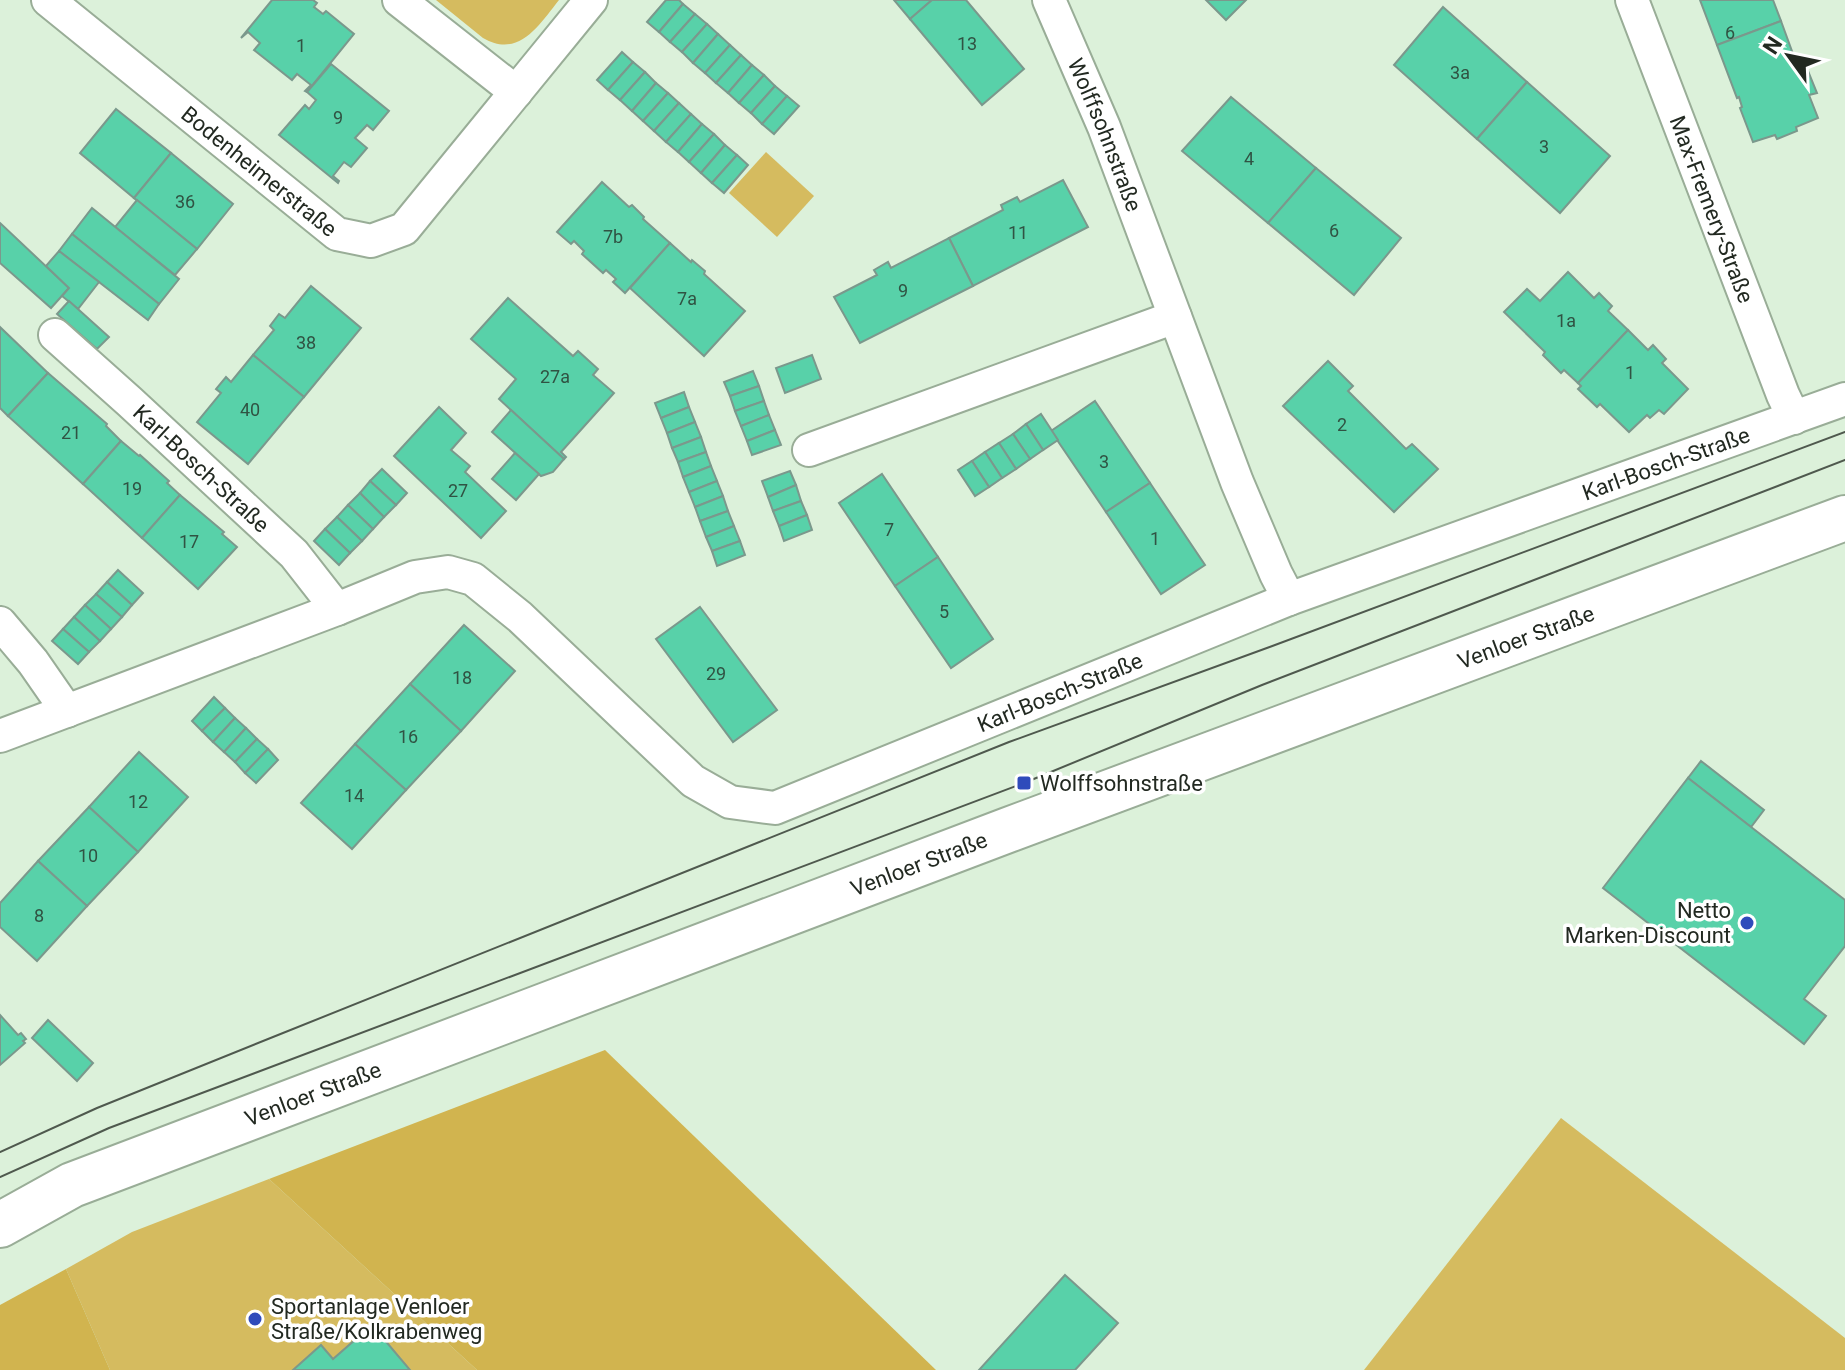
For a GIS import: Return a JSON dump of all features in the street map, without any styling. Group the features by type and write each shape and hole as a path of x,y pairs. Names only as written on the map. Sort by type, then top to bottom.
{"main road":[{"name":"Venloer Straße","path":"0,1225 72,1185 1008,830 1845,518"}],"street":[{"name":"Bodenheimerstraße","path":"48,0 337,234 371,241 404,229 591,0"},
{"path":"399,0 516,92"},
{"name":"Wolffsohnstraße","path":"1049,0 1104,127 1237,482 1289,599"},
{"name":"Max-Fremery-Straße","path":"1632,0 1777,381 1794,418"},
{"path":"809,450 1175,317"},
{"name":"Karl-Bosch-Straße","path":"55,335 294,554 337,609"},
{"name":"Karl-Bosch-Straße","path":"0,736 415,577 448,572 473,579 520,617 693,781 730,802 775,808 1289,599 1845,399"},
{"path":"0,623 33,662 67,711"}],"shaded area":[{"path":"436,0 559,0 536,29 518,42 507,44 483,38"},
{"path":"766,152 814,196 777,237 729,193"},
{"path":"605,1050 936,1370 477,1370 269,1179"},
{"path":"1561,1118 1845,1338 1845,1370 1364,1370"},
{"name":"Sportanlage Venloer Straße/Kolkrabenweg","path":"269,1179 477,1370 110,1370 66,1269 132,1232"},
{"path":"66,1269 110,1370 0,1370 0,1305"}],"building":[{"path":"272,0 313,0 317,3 314,7 323,14 326,11 354,34 307,92 311,85 297,74 292,80 254,50 260,43 248,32 241,38"},
{"path":"666,0 679,0 683,4 659,32 647,22"},
{"path":"894,0 932,0 910,19"},
{"path":"932,0 966,0 1024,69 982,105 910,19"},
{"path":"1206,0 1246,0 1226,20"},
{"path":"1700,0 1773,0 1781,21 1717,45"},
{"path":"683,4 695,14 670,42 659,32"},
{"path":"1443,7 1527,82 1477,139 1394,65"},
{"path":"695,14 707,24 682,52 670,42"},
{"path":"1781,21 1800,73 1808,71 1817,93 1809,95 1818,118 1777,139 1775,135 1753,142 1739,97 1717,45"},
{"path":"707,24 718,34 693,63 682,52"},
{"path":"718,34 730,45 705,73 693,63"},
{"path":"730,45 741,55 716,83 705,73"},
{"path":"622,52 633,62 608,90 597,80"},
{"path":"741,55 752,65 728,93 716,83"},
{"path":"633,62 645,72 620,100 608,90"},
{"path":"331,64 389,111 373,130 367,125 355,138 367,148 351,167 344,162 333,176 338,183 279,135 305,105 309,109 316,100 307,92"},
{"path":"752,65 764,75 739,103 728,93"},
{"path":"645,72 656,83 632,111 620,100"},
{"path":"764,75 775,86 751,113 739,103"},
{"path":"1527,82 1610,156 1560,213 1477,139"},
{"path":"656,83 668,93 643,121 632,111"},
{"path":"775,86 787,96 762,124 751,113"},
{"path":"668,93 679,103 654,131 643,121"},
{"path":"787,96 799,106 774,134 762,124"},
{"path":"1231,97 1316,168 1268,223 1182,151"},
{"path":"679,103 691,114 666,142 654,131"},
{"path":"116,109 171,153 134,198 80,153"},
{"path":"691,114 702,124 678,152 666,142"},
{"path":"702,124 714,134 689,162 678,152"},
{"path":"714,134 725,145 701,173 689,162"},
{"path":"725,145 737,155 712,183 701,173"},
{"path":"171,153 233,204 197,249 134,198"},
{"path":"737,155 748,165 724,193 712,183"},
{"path":"1316,168 1401,238 1354,295 1268,223"},
{"path":"1063,180 1088,227 973,286 949,238 1003,210 1001,205 1017,197 1020,202"},
{"path":"602,182 629,207 632,205 670,243 625,293 613,282 616,279 606,270 603,273 582,254 584,251 574,241 571,244 557,232"},
{"path":"137,200 197,249 175,275 115,227"},
{"path":"92,208 179,279 159,304 72,234"},
{"path":"0,223 69,288 51,308 0,263"},
{"path":"72,234 159,304 148,320 59,251"},
{"path":"949,238 973,286 860,343 834,297 877,275 874,270 888,262 891,268"},
{"path":"670,243 705,271 704,274 745,311 704,356 630,288"},
{"path":"59,251 99,282 78,309 62,296 69,288 46,266"},
{"path":"1568,272 1594,298 1599,293 1612,306 1608,311 1628,330 1578,383 1564,370 1561,373 1543,355 1545,352 1504,312 1527,289 1540,301"},
{"path":"311,286 361,328 304,397 253,355 274,330 270,326 279,314 285,318"},
{"path":"508,298 573,356 578,351 598,369 593,375 614,393 561,452 566,457 564,459 499,399 516,379 471,339"},
{"path":"69,301 109,337 97,349 57,314"},
{"path":"0,327 48,373 8,416 0,408"},
{"path":"1628,330 1648,350 1653,345 1666,359 1662,363 1688,389 1664,414 1659,410 1650,418 1647,415 1629,432 1600,404 1597,407 1578,389 1581,386 1578,383"},
{"path":"253,355 304,397 248,464 197,422 221,393 216,389 226,377 231,382"},
{"path":"812,355 821,379 785,393 776,368"},
{"path":"1328,361 1353,386 1348,391 1406,449 1412,444 1438,469 1394,512 1283,406"},
{"path":"753,371 759,386 730,396 724,382"},
{"path":"48,373 107,424 121,441 83,484 8,416"},
{"path":"759,386 764,401 735,411 730,396"},
{"path":"684,392 689,407 661,418 655,403"},
{"path":"764,401 769,415 741,426 735,411"},
{"path":"1095,401 1150,483 1106,512 1051,431"},
{"path":"439,407 466,433 451,450 470,466 465,472 506,511 481,538 394,456"},
{"path":"689,407 695,422 667,433 661,418"},
{"path":"511,410 564,459 553,472 541,476 492,432"},
{"path":"1041,414 1058,440 1043,450 1026,424"},
{"path":"769,415 775,430 747,441 741,426"},
{"path":"695,422 701,437 672,448 667,433"},
{"path":"1026,424 1043,450 1030,459 1013,434"},
{"path":"775,430 781,445 752,455 747,441"},
{"path":"1013,434 1030,459 1016,469 999,443"},
{"path":"701,437 706,452 678,462 672,448"},
{"path":"121,441 169,481 167,483 180,495 142,538 83,484"},
{"path":"999,443 1016,469 1002,478 985,452"},
{"path":"706,452 711,466 683,477 678,462"},
{"path":"985,452 1002,478 989,487 972,461"},
{"path":"515,453 539,474 516,500 492,479"},
{"path":"972,461 989,487 975,496 958,470"},
{"path":"711,466 717,481 689,492 683,477"},
{"path":"382,469 407,493 396,505 370,481"},
{"path":"790,471 796,485 768,497 762,481"},
{"path":"882,474 938,557 895,586 839,503"},
{"path":"370,481 396,505 384,517 360,493"},
{"path":"717,481 723,496 695,507 689,492"},
{"path":"1150,483 1205,565 1161,594 1106,512"},
{"path":"796,485 801,501 773,511 768,497"},
{"path":"360,493 384,517 373,529 348,505"},
{"path":"180,495 237,547 198,589 142,538"},
{"path":"723,496 728,511 700,521 695,507"},
{"path":"801,501 807,515 779,526 773,511"},
{"path":"348,505 373,529 362,541 337,517"},
{"path":"728,511 734,526 706,537 700,521"},
{"path":"807,515 812,530 784,541 779,526"},
{"path":"337,517 362,541 350,553 325,529"},
{"path":"734,526 740,541 712,551 706,537"},
{"path":"325,529 350,553 339,565 314,541"},
{"path":"740,541 745,555 717,566 712,551"},
{"path":"938,557 993,639 951,668 895,586"},
{"path":"118,570 143,593 132,605 107,582"},
{"path":"107,582 132,605 122,617 96,594"},
{"path":"96,594 122,617 111,629 85,605"},
{"path":"85,605 111,629 100,641 74,617"},
{"path":"700,607 777,710 733,742 656,639"},
{"path":"74,617 100,641 89,652 63,629"},
{"path":"464,625 515,671 461,731 410,684"},
{"path":"63,629 89,652 78,664 52,641"},
{"path":"410,684 461,731 406,790 355,744"},
{"path":"214,697 225,708 202,731 192,721"},
{"path":"225,708 235,718 213,742 202,731"},
{"path":"235,718 246,728 224,752 213,742"},
{"path":"246,728 257,739 235,762 224,752"},
{"path":"257,739 268,749 245,773 235,762"},
{"path":"355,744 406,790 352,849 301,803"},
{"path":"268,749 278,760 256,783 245,773"},
{"path":"139,752 188,797 138,852 89,807"},
{"path":"1701,761 1764,810 1751,827 1688,778"},
{"name":"Netto Marken-Discount","path":"1688,778 1845,900 1845,946 1804,999 1826,1016 1804,1044 1603,888"},
{"path":"89,807 138,852 87,906 38,861"},
{"path":"38,861 87,906 37,961 0,927 0,903"},
{"path":"0,1015 18,1035 21,1033 26,1039 0,1065"},
{"path":"48,1020 93,1063 77,1081 32,1038"},
{"path":"1065,1275 1118,1323 1075,1370 979,1370"},
{"path":"372,1325 410,1370 293,1370 321,1345 333,1359"}],"tram line":[{"path":"0,1152 97,1108 1009,742 1845,432"},
{"path":"0,1177 109,1128 1024,783 1262,685 1845,460"}],"place":[{"name":"Wolffsohnstraße","path":"1024,783"},
{"name":"Netto Marken-Discount","path":"1747,923"},
{"name":"Sportanlage Venloer Straße/Kolkrabenweg","path":"255,1319"}]}
